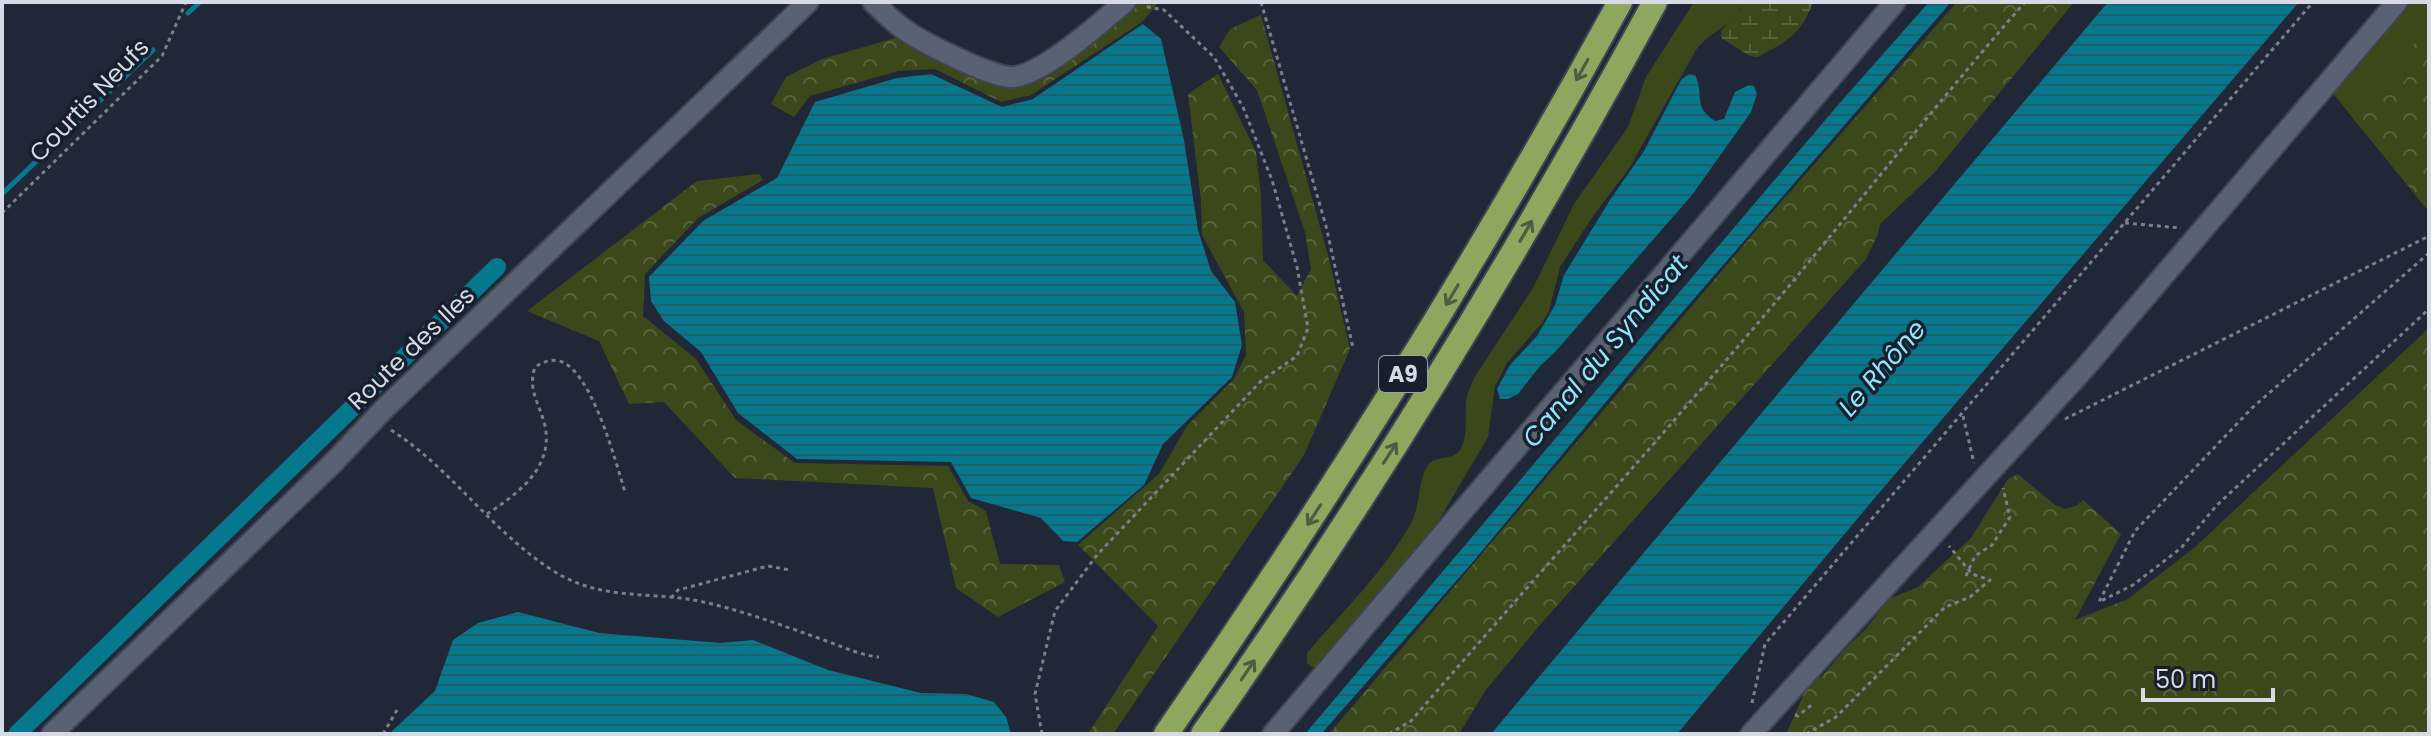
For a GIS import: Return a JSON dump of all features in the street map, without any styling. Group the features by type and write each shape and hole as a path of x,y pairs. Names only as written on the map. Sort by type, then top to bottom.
{"highway":[{"name":"A9","path":"1166,734 1324,500 1426,338 1499,217 1620,2"},
{"name":"A9","path":"1203,734 1311,576 1427,394 1532,219 1655,2"}],"street":[{"name":"Route des Iles","path":"52,734 808,2"},
{"path":"873,2 902,28 975,66 1012,78 1036,69 1080,40 1125,2"},
{"path":"1273,734 1895,2"},
{"path":"1751,734 1980,485 2397,2"}],"path":[{"name":"Courtis Neufs","path":"2,213 162,56 186,2"},
{"path":"1042,734 1035,694 1055,611 1097,555 1261,381 1297,356 1308,328 1297,267 1272,180 1243,107 1214,57 1164,10 1125,2"},
{"path":"1261,2 1326,226 1353,348"},
{"path":"1389,734 1411,721 1626,476 1755,327 1907,145 1947,92 2025,2"},
{"path":"1752,704 1765,644 1963,416 2313,2"},
{"path":"2125,223 2203,230"},
{"path":"2063,421 2429,236"},
{"path":"2429,253 2252,408 2135,531 2099,602 2133,585 2181,548 2217,505 2429,309"},
{"path":"487,514 514,496 532,478 543,456 545,427 533,394 532,377 535,367 546,361 561,361 573,369 586,388 598,411 625,492"},
{"path":"1963,416 1980,485"},
{"path":"374,420 423,454 530,555 567,579 615,594 671,598 732,609 853,652 879,657"},
{"path":"1966,576 1975,556 1992,545 2010,517 2000,479 2008,453"},
{"path":"1806,734 1836,717 1945,607 1970,597 1990,580 1972,574 1956,556"},
{"path":"671,598 678,590 768,566 790,570"},
{"path":"383,734 397,710"}],"green space":[{"path":"1108,2 1159,2 1142,22 1031,95 1001,102 935,69 898,71 810,96 794,117 771,104 786,77 822,59 902,36 1015,83"},
{"path":"1694,2 1743,2 1734,17 1696,50 1628,170 1560,267 1549,311 1507,363 1495,386 1488,437 1432,532 1318,667 1312,667 1307,663 1307,653 1401,541 1411,523 1428,465 1460,450 1465,431 1467,395 1474,378 1533,288 1574,204 1628,127 1646,77"},
{"path":"1743,2 1813,2 1792,36 1758,57 1750,56 1721,38 1721,31 1740,10"},
{"path":"1957,2 2074,2 1934,173 1880,224 1866,259 1539,626 1485,691 1459,734 1329,734 1759,227"},
{"path":"2407,2 2429,2 2429,212 2331,91"},
{"path":"1261,15 1329,259 1350,349 1304,455 1113,734 1088,734 1158,626 1078,545 1159,474 1187,426 1234,379 1246,355 1244,312 1202,235 1188,94 1218,74 1256,152 1263,260 1297,296 1311,269 1305,232 1257,90 1219,47 1230,29"},
{"path":"2424,40 2429,44 2429,202 2420,200 2349,113 2372,113 2380,97 2391,93 2394,86 2401,85 2407,78 2402,64 2415,42"},
{"path":"759,174 763,180 698,218 645,274 643,316 696,359 736,420 795,463 948,466 968,501 986,511 1000,564 1059,565 1065,582 998,617 956,588 933,488 735,478 664,402 629,404 599,341 527,311 697,181"},
{"path":"2429,328 2429,734 1786,734 1807,687 1824,674 1866,629 1889,599 1918,587 1971,538 2008,479 2018,474 2055,505 2065,509 2083,500 2121,534 2075,620 2128,599 2194,548"}],"water":[{"name":"Canal du Syndicat","path":"1929,2 1951,2 1634,368 1472,563 1321,734 1305,734 1838,105"},
{"name":"Le Rhône","path":"2108,2 2299,2 1677,734 1491,734"},
{"path":"1143,24 1161,39 1184,140 1198,230 1211,271 1235,302 1242,345 1232,377 1163,444 1144,485 1077,542 1063,541 1041,518 971,498 951,462 797,459 738,413 701,352 664,321 651,301 649,277 703,221 777,178 815,102 897,78 931,74 1002,107 1033,99"},
{"path":"1689,74 1695,75 1701,105 1715,121 1724,119 1735,92 1749,85 1754,86 1757,94 1751,112 1692,195 1555,352 1518,394 1500,399 1497,389 1510,365 1537,336 1555,305 1564,275 1644,151 1681,80"},
{"path":"518,612 599,633 721,643 753,640 828,670 921,693 966,694 994,702 1006,717 1011,734 389,734 435,691 453,640 478,623"}],"waterway":[{"path":"188,13 200,2"},
{"path":"2,194 153,50"},
{"path":"17,734 497,267"}]}
